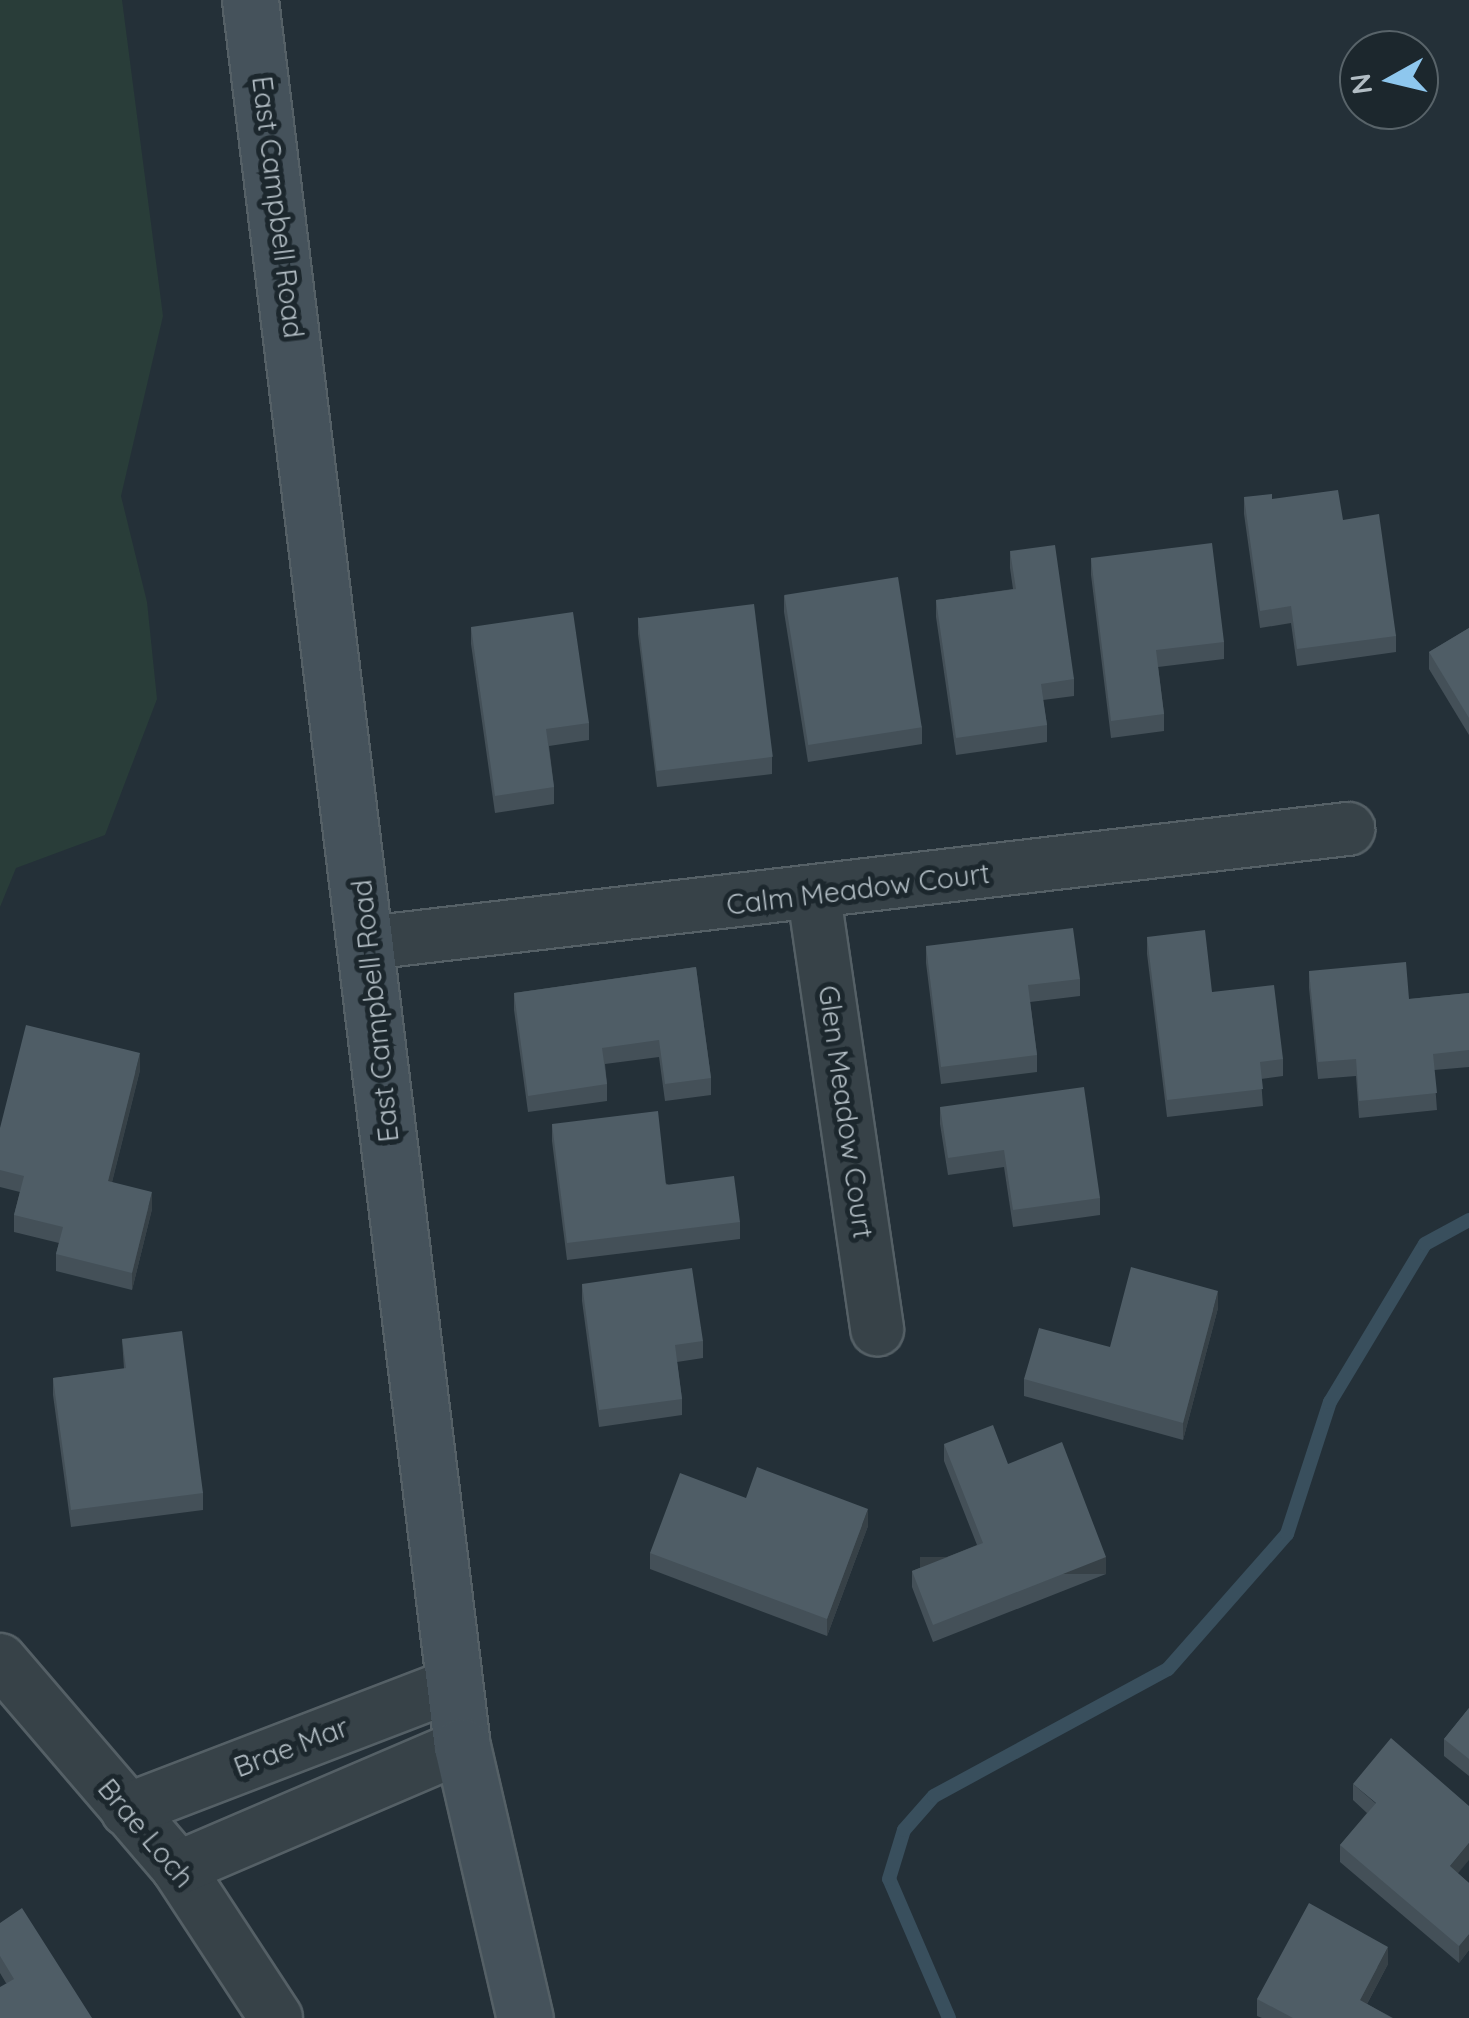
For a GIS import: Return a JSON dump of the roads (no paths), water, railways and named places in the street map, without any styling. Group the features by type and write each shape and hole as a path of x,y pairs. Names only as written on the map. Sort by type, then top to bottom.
{"main road":[{"name":"East Campbell Road","path":"250,0 368,943 462,1746 524,2018"}],"street":[{"name":"Calm Meadow Court","path":"368,943 814,896 1348,829"},
{"name":"Glen Meadow Court","path":"814,896 877,1329"},
{"name":"Brae Loch","path":"0,1660 178,1868 276,2018"},
{"name":"Brae Mar","path":"127,1810 455,1684"},
{"path":"178,1868 462,1746"}],"waterway":[{"path":"949,2018 889,1879 904,1830 934,1796 1168,1669 1287,1534 1330,1402 1425,1244 1469,1220"}]}
